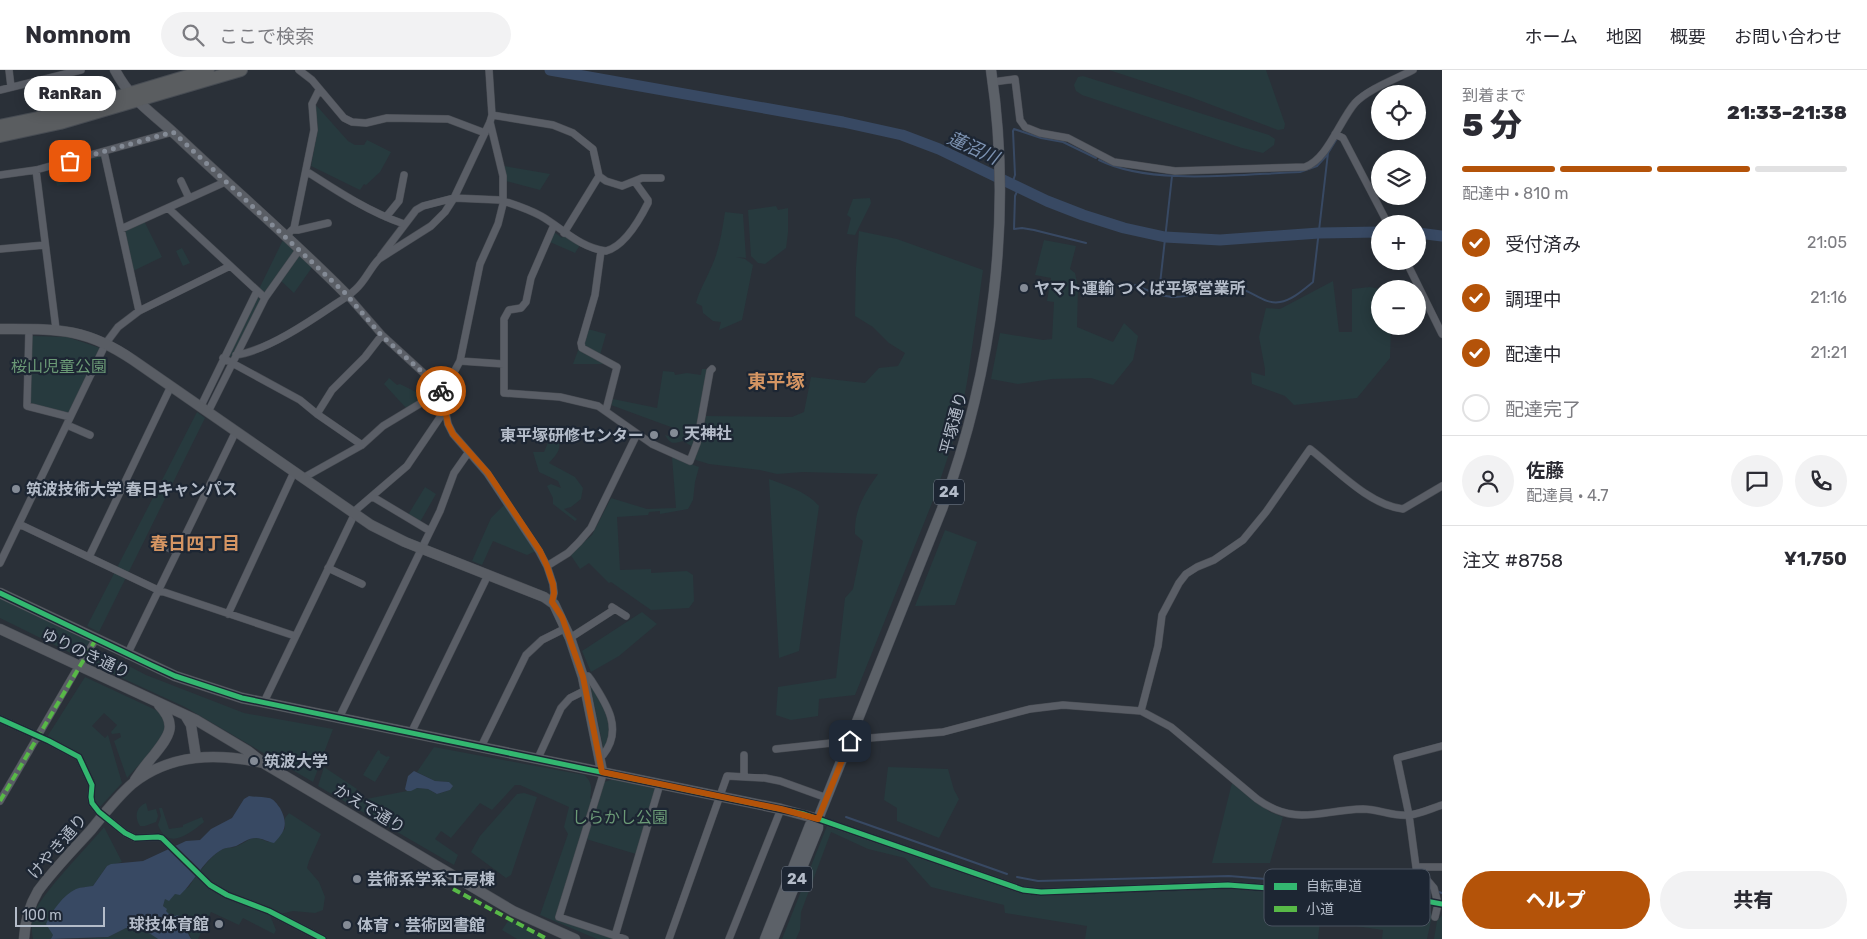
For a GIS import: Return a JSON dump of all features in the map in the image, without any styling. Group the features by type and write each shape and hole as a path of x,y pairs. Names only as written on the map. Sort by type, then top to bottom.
{"highway":[{"path":"0,136 60,123 208,70"},
{"path":"0,126 133,97 241,70"}],"main road":[{"name":"平塚通り","path":"773,939 818,828 818,819 942,509 966,440 980,379 992,307 999,230 999,173 991,70"},
{"name":"平塚通り","path":"765,939 810,825 818,819"}],"street":[{"path":"9,70 11,88"},
{"path":"0,90 81,70"},
{"path":"115,70 133,97 225,182 289,233 299,250 348,296 382,336 441,390 448,424 453,434 468,453 488,473 535,544 547,566 554,592 552,602"},
{"path":"299,70 312,80 344,118 352,122 366,123 386,118 448,119 485,133"},
{"path":"228,614 299,475 362,445 383,426 441,390 460,361 480,264 498,224 503,201 503,176 491,119 489,70"},
{"path":"993,82 1015,79 1020,120 1025,127 1040,133 1068,138 1106,159 1123,164 1175,171 1305,167 1314,162 1320,155 1354,104 1361,98 1413,70"},
{"path":"289,233 306,171 314,130 312,104 319,90"},
{"path":"236,355 255,350 277,339 348,296 361,284 373,264 379,259 438,221 454,198 491,119"},
{"path":"491,119 553,126 573,133 593,149 599,176 606,181 622,186 642,178 661,178"},
{"path":"0,175 36,170 173,132"},
{"path":"1335,134 1343,138 1383,215"},
{"path":"104,152 139,311"},
{"path":"36,170 56,329"},
{"path":"306,171 351,199 404,224"},
{"path":"386,217 398,201 404,175"},
{"path":"564,233 599,176"},
{"path":"181,181 189,198"},
{"path":"121,229 225,182"},
{"path":"379,259 416,210 423,206 454,198 503,201 540,216 564,233 586,245 606,251 616,247 634,228 646,208 648,200 635,182"},
{"path":"168,208 265,298"},
{"path":"289,233 328,223"},
{"path":"554,225 531,278 526,302 521,308 509,310 504,319 504,393 568,398 598,406 652,444 690,461 697,443 712,369"},
{"path":"0,249 45,245"},
{"path":"204,409 232,363 265,298 299,250"},
{"path":"601,251 595,294 581,343 582,348 617,366 606,410"},
{"path":"0,563 106,343 118,327 139,311 230,266"},
{"path":"1410,270 1442,334"},
{"path":"204,409 223,358 257,291"},
{"path":"0,329 56,329 88,336 106,343 355,514 386,533 544,597 552,602 556,606 568,633 583,677 602,772 602,778 559,917 626,939"},
{"path":"28,329 26,406 70,416"},
{"path":"317,414 332,390 365,357 382,336"},
{"path":"223,358 300,400 362,445"},
{"path":"460,361 504,364"},
{"path":"89,557 171,386"},
{"path":"264,702 359,507 407,466 445,410"},
{"path":"67,425 90,436"},
{"path":"128,655 236,431"},
{"path":"547,566 568,552 591,528 637,434"},
{"path":"1141,711 1158,646 1162,615 1179,583 1186,574 1214,560 1243,540 1266,512 1310,449 1364,493 1386,506 1403,509 1442,486"},
{"path":"339,718 430,531 454,473 468,453"},
{"path":"373,497 430,531"},
{"path":"19,524 158,590 296,636"},
{"path":"162,545 177,552"},
{"path":"328,568 362,584"},
{"path":"412,733 488,575"},
{"path":"0,593 128,655 175,676 221,692 781,809 818,819 1023,890 1041,892 1228,885 1264,888"},
{"path":"481,747 526,655 539,642 568,633 613,607 626,616"},
{"name":"ゆりのき通り","path":"0,629 159,704"},
{"path":"83,660 96,639"},
{"path":"0,801 75,672"},
{"path":"583,677 588,676 611,714 611,742 603,755 600,756"},
{"path":"538,758 561,708 570,698 586,690"},
{"path":"159,704 185,715 248,751 263,763"},
{"path":"133,784 170,733 170,722 159,704"},
{"path":"776,749 851,738 943,732 1030,709 1063,705 1141,711 1172,727 1271,809 1302,816 1341,810 1369,809 1409,815 1442,805"},
{"path":"185,715 191,725 196,757"},
{"path":"0,719 80,757 92,785 92,803 103,815 130,836 140,839 162,838 210,885 227,895 269,911 324,939"},
{"path":"1442,746 1397,758 1409,815 1416,867 1442,867"},
{"path":"744,755 744,776"},
{"name":"かえで通り","path":"133,784 167,765 196,757 227,756 263,763 513,911 575,939"},
{"path":"670,939 727,776 744,776 780,781 827,798"},
{"name":"けやき通り","path":"24,939 30,907 38,891 103,815 133,784"},
{"path":"615,936 660,784"},
{"path":"729,939 781,809"},
{"path":"1430,883 1434,888 1440,904 1436,917"}],"green space":[{"path":"1109,70 1266,70 1285,124 1284,129 1278,130 1188,96"},
{"path":"1083,76 1269,135 1275,139 1274,145 1263,153 1242,148 1082,95 1076,91 1074,85 1078,77"},
{"path":"315,104 348,141 355,145 364,145 367,140 391,152 380,172 366,185 364,184 360,190 311,166 318,129"},
{"path":"99,156 102,158 65,166 69,183 57,186 53,169"},
{"path":"504,166 550,174 540,190 506,181"},
{"path":"870,198 871,203 855,235 847,234 851,218 847,215 853,199"},
{"path":"776,206 778,210 788,208 786,248 765,264 758,263 751,256 748,210"},
{"path":"725,212 743,214 746,258 736,257 745,259 753,265 742,320 719,330 721,322 713,321 703,313 702,306 696,303 716,256"},
{"path":"144,221 162,257 133,271 125,233 127,229"},
{"path":"859,231 897,239 983,270 962,410 952,445 934,498 855,695 819,699 818,716 791,720 776,715 778,687 836,678 845,598 853,589 863,541 855,534 856,517 865,495 878,474 803,472 777,474 709,464 693,459 701,441 706,416 792,417 804,412 811,377 865,383 879,368 898,366 905,353 889,343 873,327 855,316"},
{"path":"554,232 562,238 564,235 580,245 575,253 550,242"},
{"path":"283,240 294,248 294,252 267,292 263,293 259,289"},
{"path":"1044,240 1076,246 1070,269 1075,273 1078,287 1077,327 1113,342 1124,323 1138,336 1133,360 1113,385 1091,378 1052,379 1018,384 991,379 1000,333 1043,340 1052,339 1054,302 1047,301 1051,278 1035,275"},
{"path":"182,248 190,263 183,266 176,251"},
{"path":"297,256 301,256 313,266 294,293 281,281"},
{"path":"1333,281 1339,332 1352,332 1352,289 1371,287 1371,335 1391,335 1390,358 1357,398 1294,405 1285,396 1252,384 1251,372 1265,376 1259,337 1266,308 1280,309"},
{"path":"258,297 261,301 231,357 229,355"},
{"path":"588,329 606,334 600,355 584,347"},
{"name":"桜山児童公園","path":"31,336 67,337 100,348 70,411 67,413 30,404"},
{"path":"579,348 605,364 573,364"},
{"path":"702,369 708,369 693,447 683,441 672,442 665,435 676,438 679,430 611,405 613,399 657,408 663,371 674,372 675,375 687,373 701,375"},
{"path":"389,378 397,385 400,384 426,397 407,409 384,384"},
{"path":"197,412 205,418 99,632 87,626"},
{"path":"550,438 559,440 559,447 549,463 575,477 583,488 581,499 571,507 564,509 577,519 575,521 553,504 553,498 547,486 551,484 561,488 558,481 539,472 533,452 544,452"},
{"path":"672,457 699,467 693,500 688,509 660,514 660,511 649,512 648,515 617,517 620,570 651,569 651,573 687,571 693,575 694,601 689,608 651,610 611,582 609,583 589,563 580,569 570,554 592,535 611,498 647,509 676,508"},
{"path":"769,479 808,496 819,506 799,651 779,658"},
{"path":"425,487 436,494 420,522 408,515"},
{"path":"505,504 536,551 527,555 493,541 482,565 472,561 491,518"},
{"path":"945,530 977,542 955,605 915,606"},
{"path":"0,597 90,640 91,643 83,659 0,618"},
{"path":"642,612 657,624 619,656 591,672 582,651"},
{"path":"102,652 146,675 244,713 333,729 313,782 185,707 85,661 88,656"},
{"path":"85,677 158,711 165,726 160,741 127,778 114,741 121,737 120,733 112,734 111,732 117,725 104,713 92,726 105,738 108,735 122,783 99,808 96,805 87,767 47,737"},
{"path":"589,680 607,708 611,731 604,751"},
{"path":"434,747 587,777 591,785 590,798 592,800 557,918 617,939 597,939 540,915 568,834 564,827 569,807 520,785 515,785 492,810 480,803 451,838 441,831 435,839 458,855 454,865 318,786 324,767 357,789 353,794 361,800 416,788 428,789 437,794 450,790 449,782 435,781 417,772"},
{"path":"378,750 380,753 390,757 375,782 363,775"},
{"path":"888,767 948,769 954,790 959,799 939,838 897,821 897,808 884,800"},
{"name":"しらかし公園","path":"618,778 654,786 656,789 636,854 586,839 604,782"},
{"path":"1232,783 1270,812 1283,817 1270,863 1212,863"},
{"path":"524,793 537,797 511,875 506,878 471,852 480,836 517,794"},
{"path":"146,803 148,811 156,809 158,816 156,822 140,826 137,813 140,807"},
{"path":"159,808 162,808 169,829 183,827 183,825 202,817 204,822 185,835 173,839 162,833 158,825 161,816"},
{"path":"289,813 321,834 307,868 319,882 325,897 323,910 315,913 293,911 280,914 227,892 213,884 200,871 223,849 235,847 254,838 268,842 285,829 285,818"},
{"path":"827,826 1039,896 1235,889 1264,891 1264,926 1319,926 1318,939 1085,939 1087,926 1005,913 1004,905 931,887 905,858 868,849 831,832 801,912 800,930 796,939 782,939"},
{"path":"104,827 122,862 107,866 93,886 80,888 51,939 33,939 32,919 43,898"},
{"path":"196,875 217,892 269,913 276,930 274,934 243,918 239,925 211,912 198,939 191,939 190,935 165,911 163,906 165,899 189,887"},
{"path":"1442,915 1442,939 1434,939 1437,921"},
{"path":"510,918 547,939 517,939 502,930"},
{"path":"1355,926 1430,926 1427,939 1382,939 1383,930"},
{"path":"126,928 146,930 158,939 85,939 108,937"}],"water":[{"path":"414,771 435,781 449,782 453,786 450,790 437,794 428,789 417,788 407,791 405,789 408,776"},
{"path":"249,796 269,798 275,802 284,818 283,831 274,843 253,838 216,853 180,895 175,894 169,901 165,899 163,906 167,909 166,911 172,917 178,915 191,939 158,939 146,931 126,928 108,937 51,939 53,935 46,924 58,904 78,888 93,886 107,866 143,861 186,841 200,840 211,829 232,818 244,799"}],"waterway":[{"name":"蓮沼川","path":"550,70 843,122 902,135 939,149 1047,201 1083,215 1124,228 1165,237 1220,240 1319,233 1371,232"},
{"path":"1012,184 1015,175 1014,129 1041,138 1063,142 1096,158"},
{"path":"1135,285 1170,297 1183,297 1221,289 1237,288 1274,302 1289,299 1301,291 1313,282 1328,153 1336,140"},
{"path":"1099,160 1120,168 1144,173 1170,176 1225,176 1300,172 1317,166 1327,155"},
{"name":"蓮沼川","path":"1159,293 1172,176"},
{"path":"1019,187 1015,196 1014,229 1034,230 1086,243"},
{"name":"蓮沼川","path":"1426,234 1442,236"},
{"path":"846,817 1007,874"},
{"path":"1017,877 1038,881 1229,876 1264,879"}],"marked path":[{"path":"0,801 96,639"},
{"path":"453,889 547,939"}],"cycle path":[{"path":"0,593 175,676 242,698 804,814 1023,890 1041,892 1228,885 1264,888"},
{"path":"0,719 79,757 92,785 92,803 99,812 125,833 135,838 162,838 210,885 227,895 269,911 323,939"},
{"path":"1430,902 1442,904"}],"way so far":[{"path":"70,161 173,132 345,293 382,336 438,386 441,391"}],"place":[{"name":"RanRan","path":"70,161"},
{"name":"ヤマト運輸 つくば平塚営業所","path":"1024,288"},
{"name":"天神社","path":"674,433"},
{"name":"東平塚研修センター","path":"654,435"},
{"name":"筑波技術大学 春日キャンパス","path":"16,489"},
{"name":"筑波大学","path":"254,761"},
{"name":"芸術系学系工房棟","path":"357,879"},
{"name":"球技体育館","path":"219,924"},
{"name":"体育・芸術図書館","path":"347,925"}],"district":[{"name":"東平塚","path":"776,381"},
{"name":"春日四丁目","path":"195,544"}],"route":[{"path":"441,391 448,424 453,434 468,453 488,473 540,551 547,566 553,584 554,596 552,602 562,617 583,677 602,772 804,814 818,819 850,741"}]}
